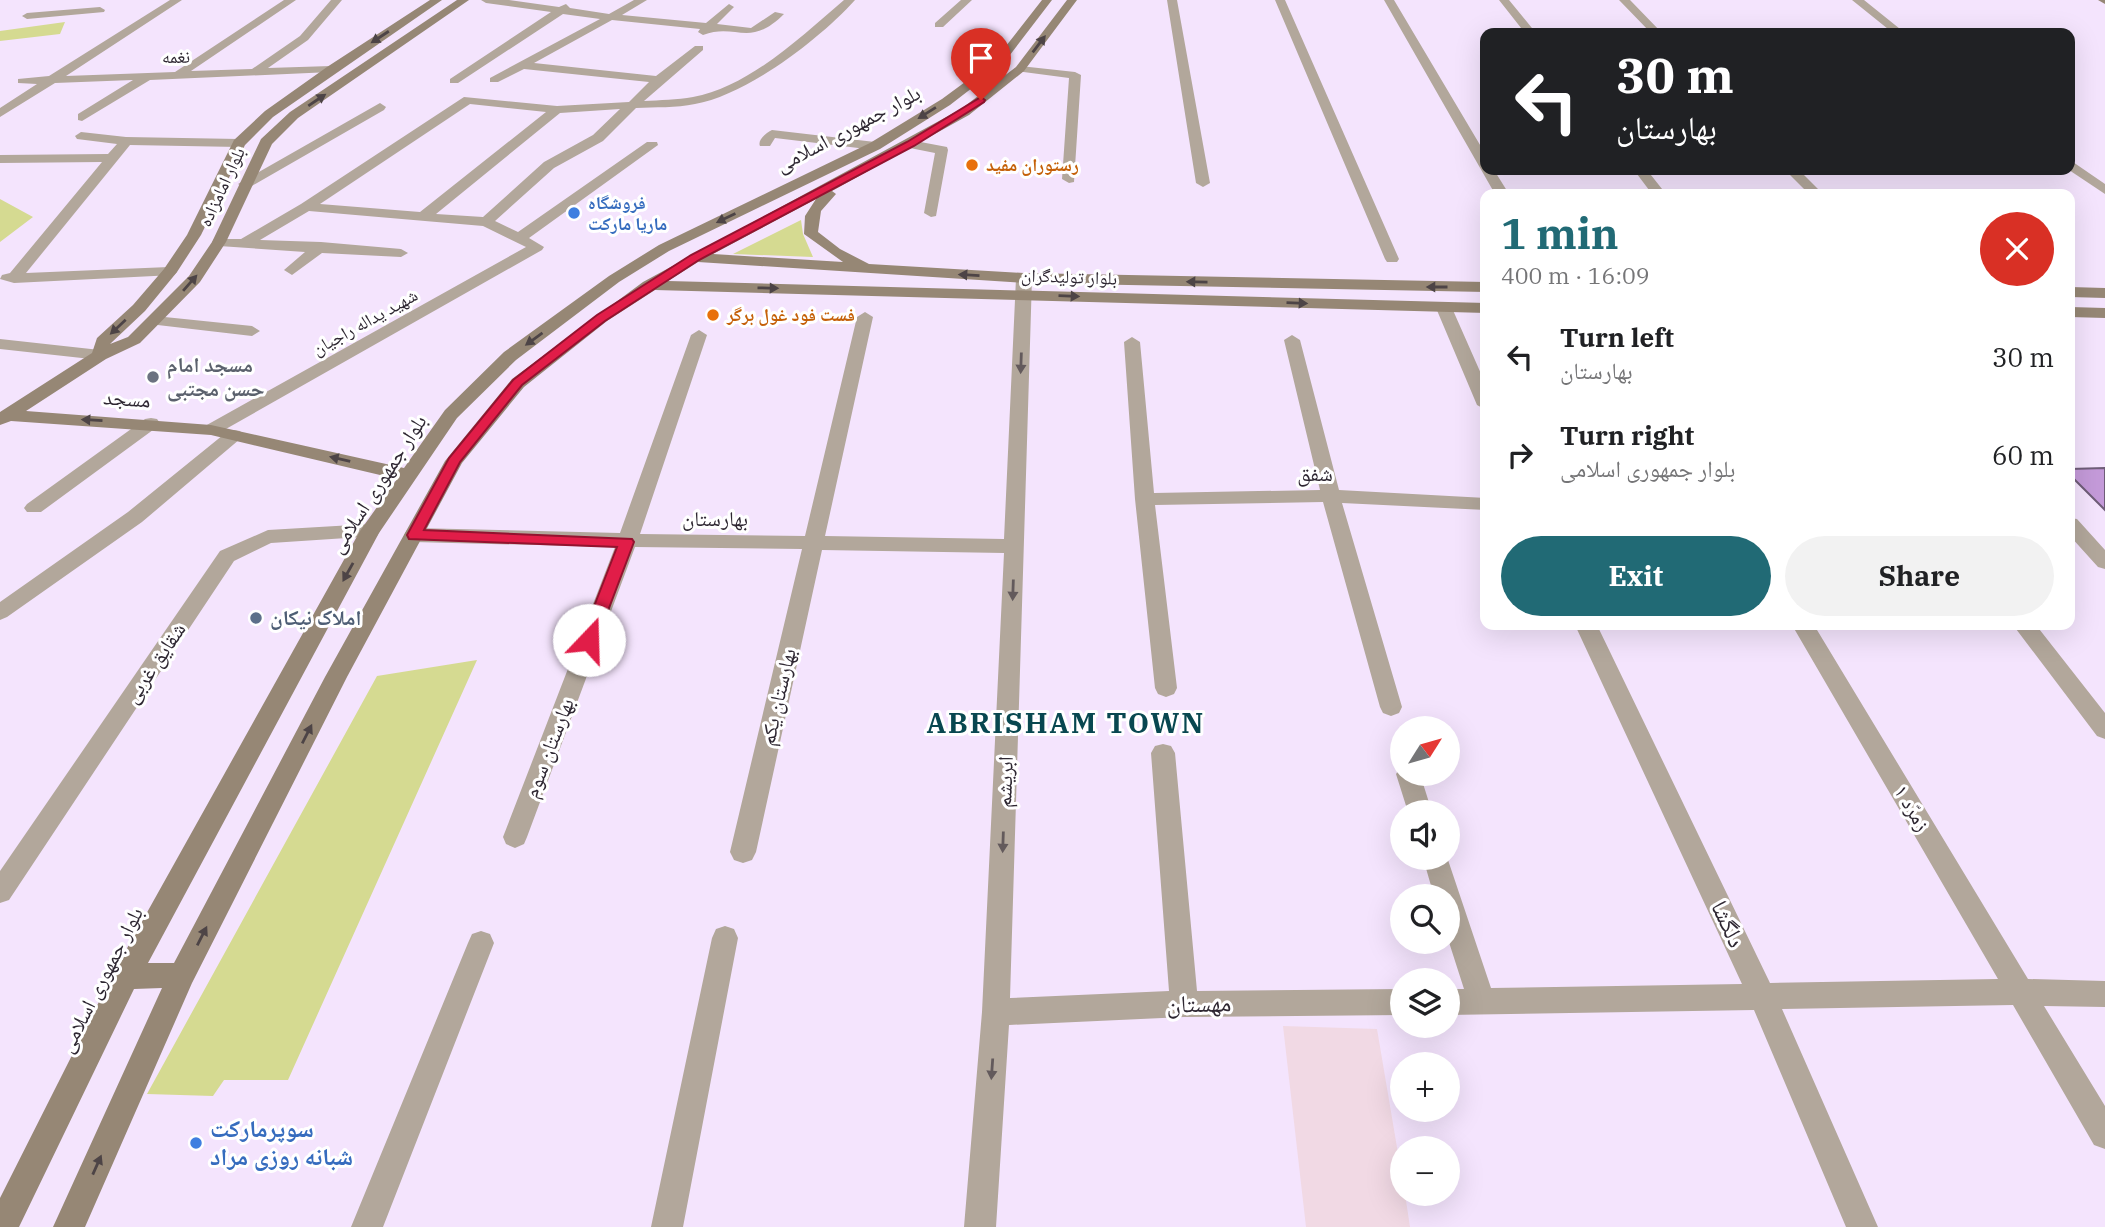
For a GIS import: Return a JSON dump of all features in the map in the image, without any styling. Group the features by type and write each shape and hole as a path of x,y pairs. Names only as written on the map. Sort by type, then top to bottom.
{"main road":[{"name":"بلوار امامزاده","path":"100,355 103,341 139,308 169,272 194,235 240,143 269,114 331,69 437,0"},
{"name":"بلوار امامزاده","path":"2,416 100,355 134,340 195,279 219,242 266,142 294,115 464,0"},
{"name":"بلوار جمهوری اسلامی","path":"2,1227 126,977 370,531 451,414 510,356 614,279 664,248 875,146 946,102 999,62 1047,0"},
{"name":"بلوار جمهوری اسلامی","path":"69,1227 182,975 336,677 454,461 518,383 601,318 695,257 850,177 965,112 1020,69 1072,0"},
{"path":"850,177 814,209 809,219 811,234 850,261 885,271"},
{"name":"بلوار تولیدگران","path":"664,248 695,257 885,271 1024,286 1480,308"},
{"name":"بلوار تولیدگران","path":"614,279 651,286 1480,287"},
{"path":"2075,292 2105,293"},
{"path":"2075,312 2105,313"},
{"name":"مسجد","path":"2,416 150,423 211,429 407,475"},
{"path":"126,977 182,975"}],"street":[{"path":"0,113 177,0"},
{"path":"178,75 291,0"},
{"path":"252,74 304,38 337,0"},
{"path":"486,0 706,29 753,31 779,14"},
{"path":"454,81 575,0"},
{"path":"494,80 642,0"},
{"path":"243,244 306,207 468,100 556,110 694,101 727,91 783,57 849,0"},
{"path":"939,25 967,0"},
{"path":"1171,0 1203,183"},
{"path":"1280,0 1392,259"},
{"path":"1389,0 1480,156"},
{"path":"1504,0 1527,28"},
{"path":"1624,0 1652,28"},
{"path":"1857,0 1893,28"},
{"path":"27,16 104,7 82,25"},
{"path":"706,29 729,7"},
{"path":"486,222 549,165 598,138 659,80 699,48"},
{"path":"522,65 659,80"},
{"name":"نغمه","path":"22,81 331,69"},
{"path":"1020,69 1075,75 1069,179"},
{"path":"215,88 238,74"},
{"path":"82,117 148,76"},
{"path":"245,184 380,107"},
{"path":"425,215 556,110"},
{"path":"765,143 772,134 875,146"},
{"path":"81,136 126,141 240,143"},
{"path":"7,278 126,141"},
{"path":"910,144 942,150 931,213"},
{"path":"306,207 486,222 521,237 652,145"},
{"path":"0,159 110,158"},
{"path":"2075,168 2105,190"},
{"path":"1644,175 1655,189"},
{"path":"1797,175 1811,189"},
{"name":"شهید یداله راجیان","path":"211,429 537,247 521,237"},
{"path":"219,242 321,246 401,253"},
{"path":"292,270 321,246"},
{"path":"7,278 169,272"},
{"name":"ابریشم","path":"980,1227 996,1012 1024,286"},
{"path":"1444,308 1480,391"},
{"name":"بهارستان یکم","path":"743,852 865,317"},
{"path":"155,320 252,331"},
{"name":"بهارستان سوم","path":"515,837 626,542 699,335"},
{"path":"1292,340 1331,496 1391,707"},
{"path":"1132,342 1145,499 1166,688"},
{"path":"0,344 100,355"},
{"path":"34,508 150,423"},
{"path":"0,612 135,517 234,435"},
{"name":"شفق","path":"1145,499 1331,496 1480,504"},
{"path":"2075,529 2105,562"},
{"name":"شقایق غربی","path":"0,892 227,556 268,537 370,531"},
{"name":"بهارستان","path":"414,535 626,542 1015,546"},
{"name":"دلگشا","path":"1588,630 1762,996 1862,1227"},
{"name":"زمرّد ۱","path":"1806,630 2105,1134"},
{"path":"2028,630 2105,730"},
{"path":"1163,753 1184,1004"},
{"path":"1439,870 1482,1002"},
{"path":"667,1227 725,938"},
{"path":"368,1227 481,943"},
{"path":"1460,1002 2021,992 2105,994"},
{"name":"مهستان","path":"996,1012 1184,1004 1390,1002"}],"shaded area":[{"path":"1283,1026 1377,1029 1390,1106 1390,1122 1393,1122 1395,1136 1390,1136 1390,1206 1407,1206 1410,1227 1306,1227"}],"green space":[{"path":"65,22 60,34 0,41 0,31"},
{"path":"0,199 33,217 0,242"},
{"path":"801,220 803,234 813,257 733,254"},
{"path":"477,660 288,1080 224,1080 213,1096 147,1094 377,676"}],"building":[{"path":"2105,468 2105,510 2075,480 2075,469"}],"place":[{"name":"رستوران مفید","path":"972,165"},
{"name":"فروشگاه ماریا مارکت","path":"574,213"},
{"name":"فست فود غول برگر","path":"713,315"},
{"name":"مسجد امام حسن مجتبی","path":"153,377"},
{"name":"املاک نیکان","path":"256,618"},
{"name":"سوپرمارکت شبانه روزی مراد","path":"196,1143"}],"district":[{"name":"ABRISHAM TOWN","path":"1066,723"}],"route":[{"path":"589,640 626,542 414,535 454,461 518,383 601,318 695,257 910,144 981,100"}]}
